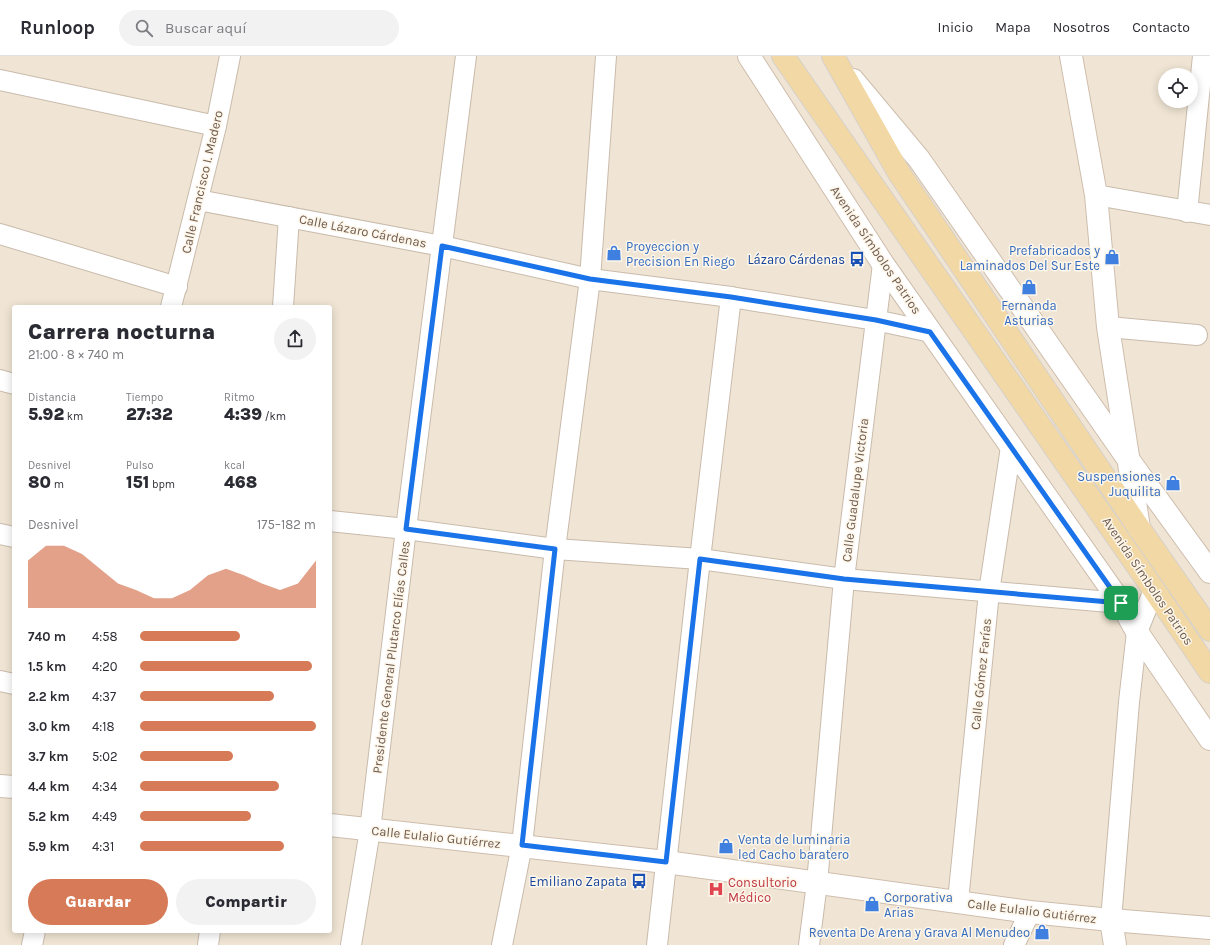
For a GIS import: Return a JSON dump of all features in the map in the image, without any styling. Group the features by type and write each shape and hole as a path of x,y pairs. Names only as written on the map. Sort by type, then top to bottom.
{"main road":[{"name":"Avenida Símbolos Patrios","path":"783,56 1210,672"},
{"name":"Avenida Símbolos Patrios","path":"833,56 899,174 1210,630"}],"street":[{"name":"Calle Francisco I. Madero","path":"172,305 216,126 230,56"},
{"name":"Presidente General Plutarco Elías Calles","path":"351,945 370,830 406,529 466,56"},
{"path":"502,945 522,845 555,549 590,279 606,56"},
{"name":"Avenida Símbolos Patrios","path":"750,56 883,264 1121,603 1137,632 1210,738"},
{"name":"Avenida Símbolos Patrios","path":"833,56 919,159 1128,459 1210,572"},
{"path":"1071,56 1096,195 1108,328 1139,528"},
{"path":"1188,212 1203,56"},
{"path":"0,80 216,126"},
{"path":"1096,195 1210,215"},
{"name":"Calle Lázaro Cárdenas","path":"198,200 442,246 590,279 731,297 876,320 930,332"},
{"path":"283,305 289,217"},
{"path":"0,234 177,286"},
{"name":"Calle Guadalupe Victoria","path":"809,945 844,579 883,264"},
{"path":"657,945 731,297"},
{"path":"1108,328 1197,335"},
{"path":"0,380 12,383"},
{"name":"Calle Gómez Farías","path":"958,901 990,592 1011,447"},
{"path":"332,521 406,529 555,549 700,559 844,579 1121,603"},
{"path":"0,534 12,537"},
{"path":"1115,945 1112,920 1129,702 1137,632 1154,590"},
{"path":"0,681 12,684"},
{"path":"0,786 12,787"},
{"name":"Calle Eulalio Gutiérrez","path":"332,824 370,830 522,845 666,862 1030,912 1210,928"},
{"path":"1014,945 1030,912"},
{"path":"32,945 35,933"},
{"path":"208,945 210,933"}],"shaded area":[{"path":"0,56 1210,56 1210,945 0,945"}],"place":[{"name":"Proyeccion y Precision En Riego","path":"614,253"},
{"name":"Prefabricados y Laminados Del Sur Este","path":"1112,257"},
{"name":"Lázaro Cárdenas","path":"857,259"},
{"name":"Fernanda Asturias","path":"1029,287"},
{"name":"Suspensiones Juquilita","path":"1173,483"},
{"name":"Venta de luminaria led Cacho baratero","path":"726,846"},
{"name":"Emiliano Zapata","path":"639,881"},
{"name":"Consultorio Médico","path":"716,889"},
{"name":"Corporativa Arias","path":"872,904"},
{"name":"Reventa De Arena y Grava Al Menudeo","path":"1042,932"}],"route":[{"path":"442,246 590,279 731,297 876,320 930,332 1121,603 844,579 700,559 666,862 522,845 555,549 406,529 442,246"}]}
